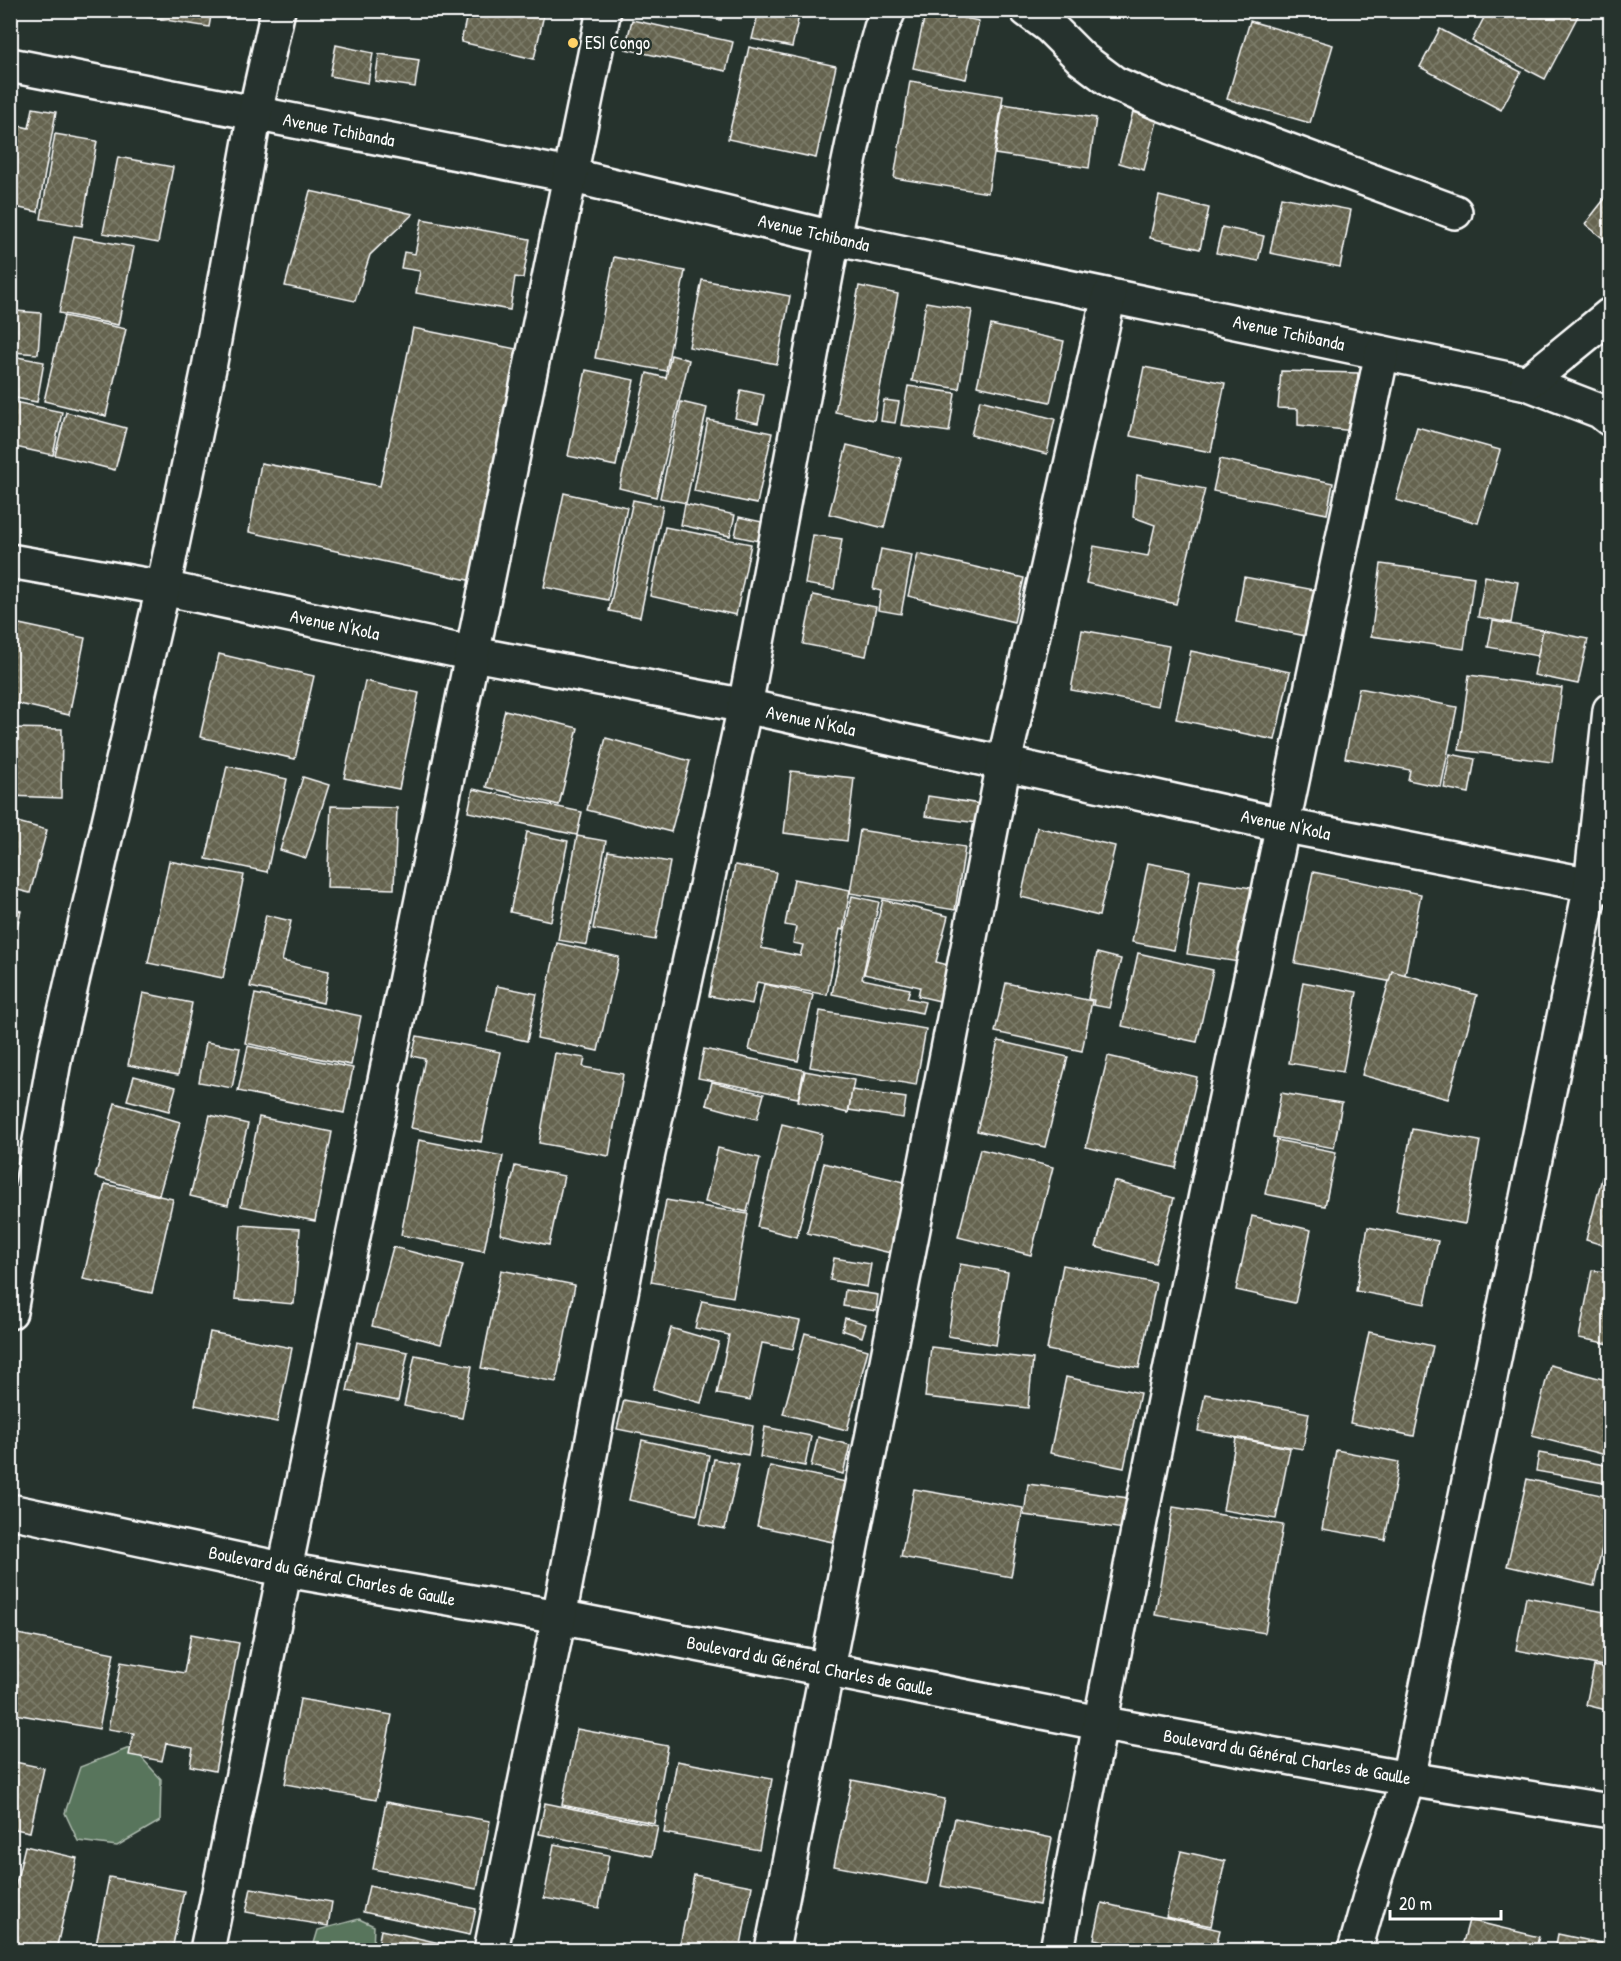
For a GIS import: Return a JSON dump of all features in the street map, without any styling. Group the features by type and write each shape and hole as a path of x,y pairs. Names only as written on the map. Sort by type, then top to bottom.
{"street":[{"path":"10,1312 55,1055 163,588 209,368 255,113 278,10"},
{"path":"207,1950 286,1569 469,653 604,10"},
{"path":"1027,10 1050,27 1082,59 1114,83 1157,102 1455,212"},
{"path":"491,1950 559,1617 645,1167 745,706 833,238 865,86 885,19"},
{"name":"Avenue Tchibanda","path":"10,64 569,175 833,238 1527,383 1600,411 1611,419"},
{"path":"772,1950 1004,763 1109,296"},
{"path":"1527,383 1611,315"},
{"path":"1057,1950 1099,1723 1282,825 1382,353"},
{"name":"Avenue N'Kola","path":"10,561 163,588 469,653 745,706 1282,825 1601,885"},
{"path":"1355,1950 1376,1875 1408,1779 1601,885 1611,711"},
{"name":"Boulevard du Général Charles de Gaulle","path":"10,1510 286,1569 559,1617 1099,1723 1408,1779 1611,1811"}],"green space":[{"path":"132,1747 161,1779 160,1821 117,1846 78,1841 65,1813 80,1767"},
{"path":"359,1919 374,1926 373,1950 312,1950 318,1930"}],"building":[{"path":"141,10 212,10 209,27 140,16"},
{"path":"468,10 545,10 534,59 461,42"},
{"path":"675,10 724,10 721,20"},
{"path":"759,10 800,11 792,47 752,39"},
{"path":"926,10 979,21 966,79 913,68"},
{"path":"1488,10 1581,10 1545,79 1472,41"},
{"path":"632,20 733,42 726,71 625,49"},
{"path":"1250,21 1333,45 1310,123 1227,99"},
{"path":"1440,29 1521,72 1501,110 1420,67"},
{"path":"336,45 373,53 368,83 330,76"},
{"path":"749,47 836,66 816,158 728,139"},
{"path":"379,54 419,60 415,87 375,81"},
{"path":"910,81 1003,96 988,193 894,178"},
{"path":"1003,104 1096,118 1089,168 995,154"},
{"path":"33,108 56,112 38,212 10,206 10,178 20,126 29,128"},
{"path":"1133,112 1158,118 1144,170 1119,163"},
{"path":"55,134 97,141 82,226 41,219"},
{"path":"118,157 173,167 158,243 103,233"},
{"path":"310,191 413,214 370,255 355,301 285,286"},
{"path":"1610,192 1610,244 1585,224"},
{"path":"1159,196 1209,208 1200,249 1150,238"},
{"path":"1281,197 1351,210 1340,267 1270,253"},
{"path":"422,219 530,239 523,278 515,277 510,310 416,293 420,271 401,268 404,252 415,254"},
{"path":"1222,227 1264,236 1258,261 1216,253"},
{"path":"74,236 134,247 118,325 59,313"},
{"path":"614,257 685,271 666,371 595,358"},
{"path":"702,280 790,296 777,364 689,347"},
{"path":"859,286 898,294 874,420 835,412"},
{"path":"926,302 972,310 959,389 912,381"},
{"path":"15,311 41,313 38,354 12,352"},
{"path":"64,316 126,329 106,416 44,401"},
{"path":"991,325 1064,341 1050,402 977,386"},
{"path":"413,328 531,352 482,583 249,532 261,463 380,486"},
{"path":"671,355 689,360 656,497 619,488 647,373 666,378"},
{"path":"12,356 44,362 37,402 10,397"},
{"path":"1144,367 1225,383 1211,452 1130,436"},
{"path":"586,370 634,380 616,466 568,456"},
{"path":"1281,371 1358,373 1354,431 1298,425 1298,409 1278,408"},
{"path":"908,386 955,393 949,432 901,425"},
{"path":"741,390 764,395 758,423 735,418"},
{"path":"884,400 899,402 895,423 881,421"},
{"path":"980,400 1055,419 1047,454 971,435"},
{"path":"10,401 62,412 53,455 10,446"},
{"path":"681,402 707,408 686,503 660,498"},
{"path":"66,412 126,428 115,470 55,455"},
{"path":"708,420 772,433 757,504 694,491"},
{"path":"1417,427 1500,450 1478,523 1396,500"},
{"path":"847,445 901,458 884,528 829,514"},
{"path":"1220,459 1333,483 1327,514 1213,491"},
{"path":"1137,475 1205,489 1176,604 1086,583 1094,546 1148,556 1155,525 1133,517"},
{"path":"564,493 627,507 608,600 544,587"},
{"path":"633,500 663,506 640,617 609,611"},
{"path":"685,504 735,515 730,536 681,525"},
{"path":"739,517 762,522 759,541 735,536"},
{"path":"665,527 751,544 736,615 650,596"},
{"path":"813,535 842,539 834,589 805,584"},
{"path":"881,549 912,555 901,614 878,610 881,591 873,589"},
{"path":"918,554 1024,578 1014,622 908,596"},
{"path":"1381,564 1474,577 1464,649 1371,636"},
{"path":"1485,576 1518,582 1511,623 1478,617"},
{"path":"1244,577 1315,590 1306,636 1236,622"},
{"path":"813,595 876,607 866,656 803,644"},
{"path":"1493,621 1543,630 1538,656 1488,647"},
{"path":"10,622 85,638 69,715 10,702"},
{"path":"1082,630 1169,646 1158,706 1071,690"},
{"path":"1543,630 1588,639 1578,684 1534,675"},
{"path":"1191,651 1290,672 1275,740 1176,719"},
{"path":"219,654 314,676 295,759 200,737"},
{"path":"1469,675 1562,688 1552,762 1459,750"},
{"path":"365,681 419,693 399,789 344,778"},
{"path":"1359,688 1457,707 1441,787 1408,780 1410,770 1345,758"},
{"path":"505,710 578,728 559,805 486,787"},
{"path":"10,728 62,729 61,798 10,796"},
{"path":"606,738 690,761 671,832 587,810"},
{"path":"1450,754 1475,759 1469,793 1444,788"},
{"path":"227,766 287,779 267,872 206,859"},
{"path":"791,771 854,778 847,841 784,833"},
{"path":"303,777 329,785 306,858 280,850"},
{"path":"473,789 582,812 577,835 468,812"},
{"path":"928,796 980,804 977,823 925,816"},
{"path":"331,806 397,808 394,889 327,887"},
{"path":"10,820 47,830 30,893 10,888"},
{"path":"1037,827 1115,846 1099,916 1021,897"},
{"path":"860,830 965,847 955,910 850,893"},
{"path":"527,832 568,841 551,921 510,912"},
{"path":"577,836 606,841 587,945 558,940"},
{"path":"608,851 670,862 655,940 593,929"},
{"path":"169,861 244,875 223,978 148,963"},
{"path":"1148,863 1190,871 1174,950 1132,942"},
{"path":"735,865 776,872 761,948 800,956 803,945 793,943 796,927 785,925 794,879 850,890 827,995 757,982 752,1004 709,996"},
{"path":"1313,872 1421,894 1403,984 1295,963"},
{"path":"1200,880 1252,888 1239,962 1187,954"},
{"path":"852,896 879,902 862,979 910,989 907,998 925,1002 922,1013 832,994"},
{"path":"883,900 948,916 936,962 948,965 940,1001 918,996 920,987 864,974"},
{"path":"10,908 21,911 10,954"},
{"path":"266,915 291,921 282,961 329,971 323,1003 250,987"},
{"path":"557,943 619,957 598,1051 537,1038"},
{"path":"1097,953 1121,959 1109,1008 1093,1005 1094,1000 1088,999"},
{"path":"1138,953 1213,970 1197,1042 1122,1026"},
{"path":"1392,971 1477,995 1448,1099 1362,1075"},
{"path":"1303,982 1357,992 1343,1072 1289,1063"},
{"path":"1006,983 1092,1001 1082,1051 995,1032"},
{"path":"764,984 813,995 798,1061 749,1050"},
{"path":"497,986 537,994 527,1041 487,1032"},
{"path":"143,993 192,1003 178,1075 128,1065"},
{"path":"255,994 361,1016 351,1065 245,1043"},
{"path":"820,1011 926,1029 916,1085 810,1067"},
{"path":"417,1036 500,1052 481,1142 411,1128 425,1059 412,1056"},
{"path":"998,1041 1068,1057 1045,1147 977,1131"},
{"path":"206,1042 240,1048 232,1088 199,1082"},
{"path":"248,1046 353,1068 344,1113 238,1091"},
{"path":"704,1049 804,1070 798,1098 698,1078"},
{"path":"555,1053 585,1058 583,1067 623,1074 609,1156 539,1143"},
{"path":"1108,1056 1197,1077 1176,1168 1086,1147"},
{"path":"805,1071 854,1080 848,1113 798,1101"},
{"path":"134,1076 176,1087 169,1111 127,1100"},
{"path":"712,1082 764,1094 757,1119 706,1105"},
{"path":"852,1090 906,1098 903,1118 849,1110"},
{"path":"1281,1093 1342,1103 1334,1148 1273,1137"},
{"path":"115,1103 180,1122 159,1195 95,1177"},
{"path":"210,1115 248,1124 228,1205 190,1196"},
{"path":"259,1117 332,1132 315,1221 241,1206"},
{"path":"782,1124 822,1134 797,1237 757,1227"},
{"path":"1412,1129 1480,1141 1465,1224 1396,1211"},
{"path":"419,1140 503,1156 484,1251 401,1235"},
{"path":"1277,1140 1336,1152 1325,1206 1265,1194"},
{"path":"718,1148 760,1158 747,1212 705,1202"},
{"path":"980,1149 1053,1167 1031,1255 958,1237"},
{"path":"824,1163 917,1185 899,1255 807,1233"},
{"path":"515,1166 564,1176 549,1245 500,1234"},
{"path":"1602,1178 1610,1180 1610,1247 1586,1240"},
{"path":"1114,1181 1174,1198 1155,1263 1096,1247"},
{"path":"105,1184 173,1199 152,1293 83,1279"},
{"path":"666,1200 748,1214 733,1297 651,1282"},
{"path":"1252,1216 1311,1230 1295,1303 1236,1290"},
{"path":"241,1225 300,1229 294,1304 235,1299"},
{"path":"1368,1227 1438,1241 1425,1304 1356,1291"},
{"path":"393,1247 463,1265 441,1344 372,1326"},
{"path":"834,1258 871,1264 867,1287 830,1280"},
{"path":"960,1264 1008,1272 996,1345 948,1336"},
{"path":"1063,1265 1156,1283 1139,1368 1047,1350"},
{"path":"501,1270 575,1285 556,1382 481,1368"},
{"path":"1592,1270 1610,1273 1610,1344 1579,1338"},
{"path":"845,1290 878,1295 876,1311 843,1306"},
{"path":"702,1301 800,1321 793,1349 762,1343 750,1400 717,1394 729,1335 695,1328"},
{"path":"845,1318 866,1324 862,1337 842,1330"},
{"path":"671,1328 719,1342 701,1403 653,1389"},
{"path":"210,1332 292,1348 277,1422 195,1405"},
{"path":"1369,1332 1433,1346 1414,1436 1350,1423"},
{"path":"805,1333 868,1350 847,1430 783,1414"},
{"path":"357,1342 408,1352 398,1401 347,1391"},
{"path":"931,1347 1033,1359 1028,1408 925,1397"},
{"path":"415,1355 472,1366 462,1418 404,1406"},
{"path":"1550,1365 1610,1381 1610,1456 1532,1436"},
{"path":"1066,1377 1140,1393 1124,1468 1050,1453"},
{"path":"1205,1394 1309,1413 1303,1449 1198,1431"},
{"path":"624,1400 753,1426 748,1455 617,1429"},
{"path":"765,1427 811,1436 805,1466 760,1457"},
{"path":"818,1437 850,1445 843,1474 811,1466"},
{"path":"1236,1438 1290,1448 1276,1519 1223,1510"},
{"path":"642,1440 709,1455 697,1515 629,1500"},
{"path":"1336,1450 1399,1462 1385,1540 1322,1529"},
{"path":"1539,1453 1610,1466 1610,1484 1536,1471"},
{"path":"714,1459 739,1464 725,1529 700,1524"},
{"path":"770,1466 846,1482 833,1542 757,1526"},
{"path":"1527,1479 1610,1497 1610,1509 1594,1586 1507,1566"},
{"path":"1028,1484 1128,1498 1124,1529 1024,1515"},
{"path":"914,1489 1023,1508 1011,1577 901,1557"},
{"path":"1173,1507 1283,1525 1265,1633 1155,1615"},
{"path":"1526,1597 1610,1613 1609,1667 1516,1650"},
{"path":"13,1633 114,1653 99,1729 10,1713 10,1645"},
{"path":"191,1634 239,1643 215,1771 190,1766 193,1748 166,1743 162,1761 129,1755 134,1733 108,1729 121,1662 184,1673"},
{"path":"1594,1666 1610,1669 1610,1711 1586,1705"},
{"path":"300,1699 392,1715 376,1800 285,1784"},
{"path":"577,1729 668,1746 654,1823 562,1805"},
{"path":"10,1761 44,1768 30,1832 10,1828"},
{"path":"677,1761 772,1779 759,1850 664,1833"},
{"path":"852,1780 945,1799 927,1884 834,1866"},
{"path":"386,1802 490,1821 477,1889 373,1869"},
{"path":"545,1803 658,1826 652,1856 539,1834"},
{"path":"955,1818 1052,1838 1039,1905 941,1886"},
{"path":"554,1844 609,1855 599,1908 544,1898"},
{"path":"25,1846 77,1858 56,1950 39,1950 10,1944 10,1909"},
{"path":"1181,1851 1225,1861 1211,1926 1166,1917"},
{"path":"694,1875 752,1886 740,1950 679,1950"},
{"path":"109,1877 184,1891 172,1950 95,1950"},
{"path":"369,1886 476,1909 470,1935 363,1912"},
{"path":"251,1888 332,1902 328,1926 246,1912"},
{"path":"1102,1903 1220,1930 1215,1950 1146,1950 1094,1939"},
{"path":"1469,1920 1539,1937 1535,1950 1461,1950"},
{"path":"381,1930 458,1947 457,1950 377,1950"},
{"path":"1558,1934 1610,1945 1610,1950 1555,1950"}],"place":[{"name":"ESI Congo","path":"573,43"}]}
